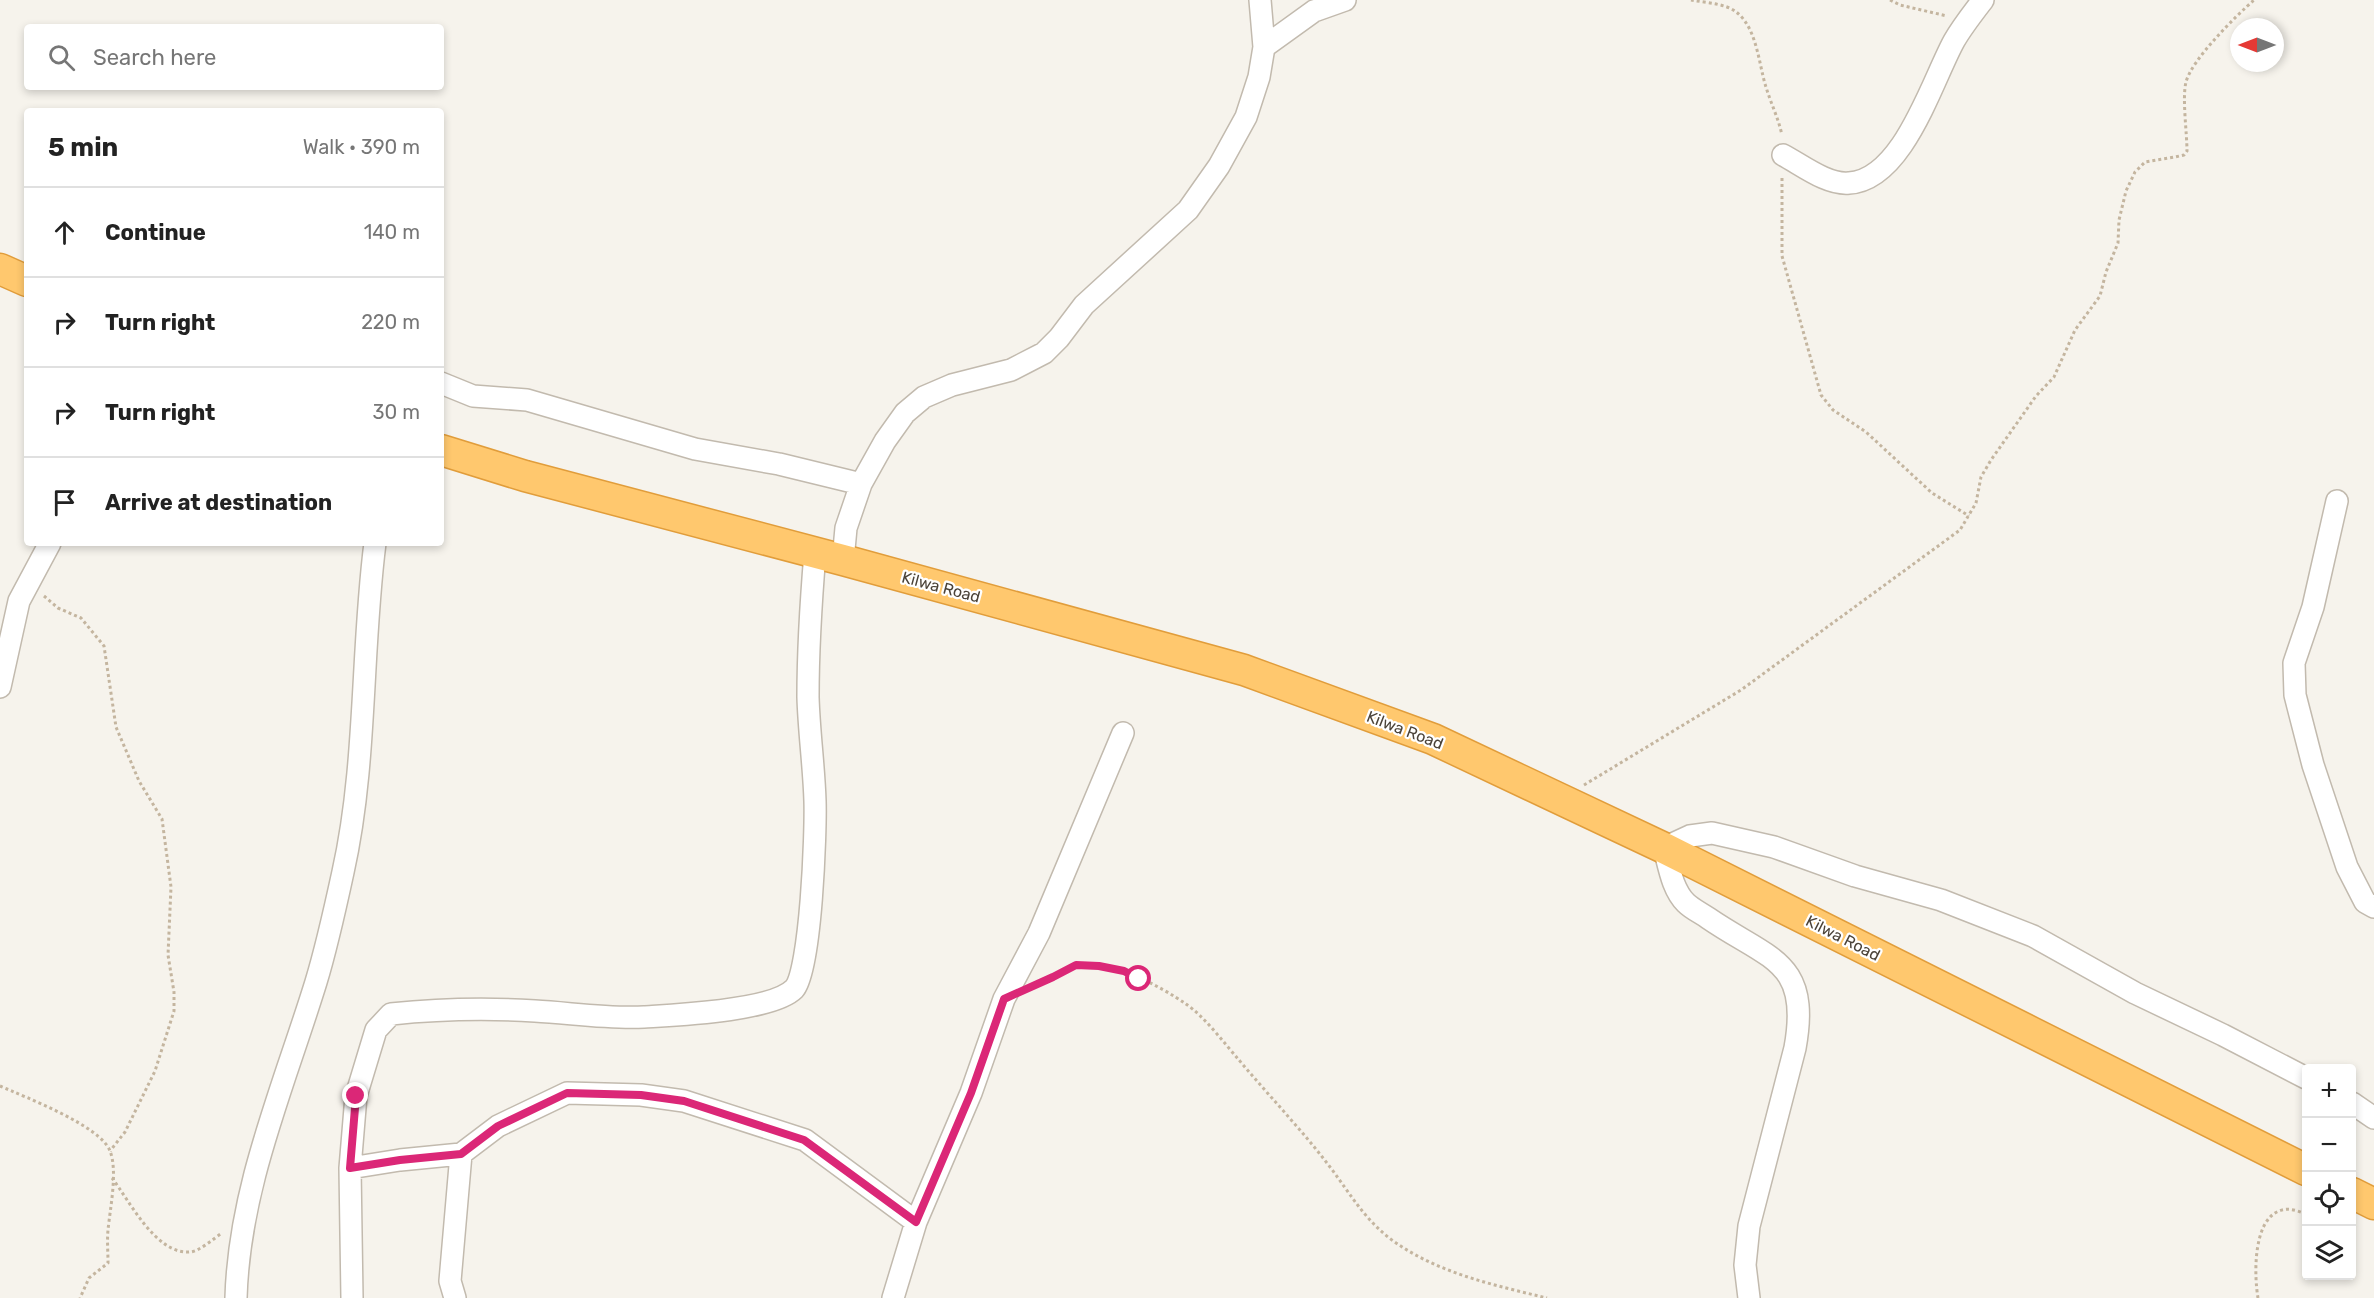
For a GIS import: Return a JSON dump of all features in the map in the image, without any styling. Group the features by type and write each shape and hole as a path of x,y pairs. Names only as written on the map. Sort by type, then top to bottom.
{"highway":[{"path":"0,269 24,280"},
{"name":"Kilwa Road","path":"444,451 525,476 829,556 1244,670 1433,739 1664,848 2302,1167"},
{"path":"2356,1195 2374,1204"}],"street":[{"path":"352,1298 350,1168 356,1096 376,1030 391,1014 465,1009 641,1017 732,1010 778,997 794,989 803,969 810,907 815,803 808,688 810,613 829,556 846,528 861,484 885,441 905,413 924,397 952,385 1011,370 1044,353 1059,338 1084,305 1188,210 1219,166 1246,117 1259,77 1264,47 1260,0"},
{"path":"1264,47 1314,11 1345,0"},
{"path":"1783,154 1823,177 1845,183 1852,183 1872,175 1893,158 1916,121 1954,40 1983,0"},
{"path":"444,384 473,396 527,400 695,449 779,464 861,484"},
{"path":"2337,501 2313,607 2294,663 2295,695 2313,765 2347,867 2365,902 2374,907"},
{"path":"0,687 20,601 48,546"},
{"path":"236,1298 246,1218 266,1134 316,982 344,869 357,781 375,546"},
{"path":"892,1298 916,1222 971,1093 1004,999 1039,933 1123,733"},
{"path":"1749,1298 1745,1265 1749,1226 1795,1048 1799,1024 1796,987 1786,971 1772,957 1723,929 1686,903 1677,891 1664,848 1690,836 1712,833 1774,847 1855,876 1941,900 2032,936 2135,993 2302,1075"},
{"path":"350,1168 461,1154 498,1126 567,1093 641,1095 684,1101 804,1140 916,1222"},
{"path":"2356,1106 2374,1118"},
{"path":"456,1298 450,1281 461,1154"}],"path":[{"path":"1691,0 1728,7 1737,14 1756,41 1766,87 1779,117 1783,154 1782,256 1821,394 1833,410 1866,432 1932,493 1969,516"},
{"path":"1890,0 1940,16 1970,18"},
{"path":"1575,790 1741,690 1907,571 1960,530 1976,503 1981,477 1991,459 2036,396 2054,377 2075,330 2100,296 2106,272 2118,243 2119,220 2126,191 2135,172 2145,162 2184,155 2187,152 2185,94 2190,73 2219,35 2254,0"},
{"path":"28,583 58,608 81,618 104,646 116,727 139,781 162,819 171,887 168,955 174,992 174,1011 155,1071 125,1132 111,1151"},
{"path":"1004,999 1076,965 1099,966 1124,971 1163,991 1187,1005 1219,1038 1330,1167 1363,1214 1386,1236 1413,1256 1444,1268 1498,1286 1547,1298"},
{"path":"0,1086 60,1113 101,1137 111,1151 108,1263 89,1278 80,1298"},
{"path":"112,1178 148,1230 180,1251 192,1252 246,1218"},
{"path":"2258,1298 2256,1257 2265,1224 2279,1211 2289,1209 2302,1213"}],"route":[{"path":"356,1096 350,1168 428,1156 461,1154 498,1126 567,1093 641,1095 684,1101 804,1140 916,1222 971,1093 1004,999 1076,965 1099,966 1124,971 1139,979"}]}
